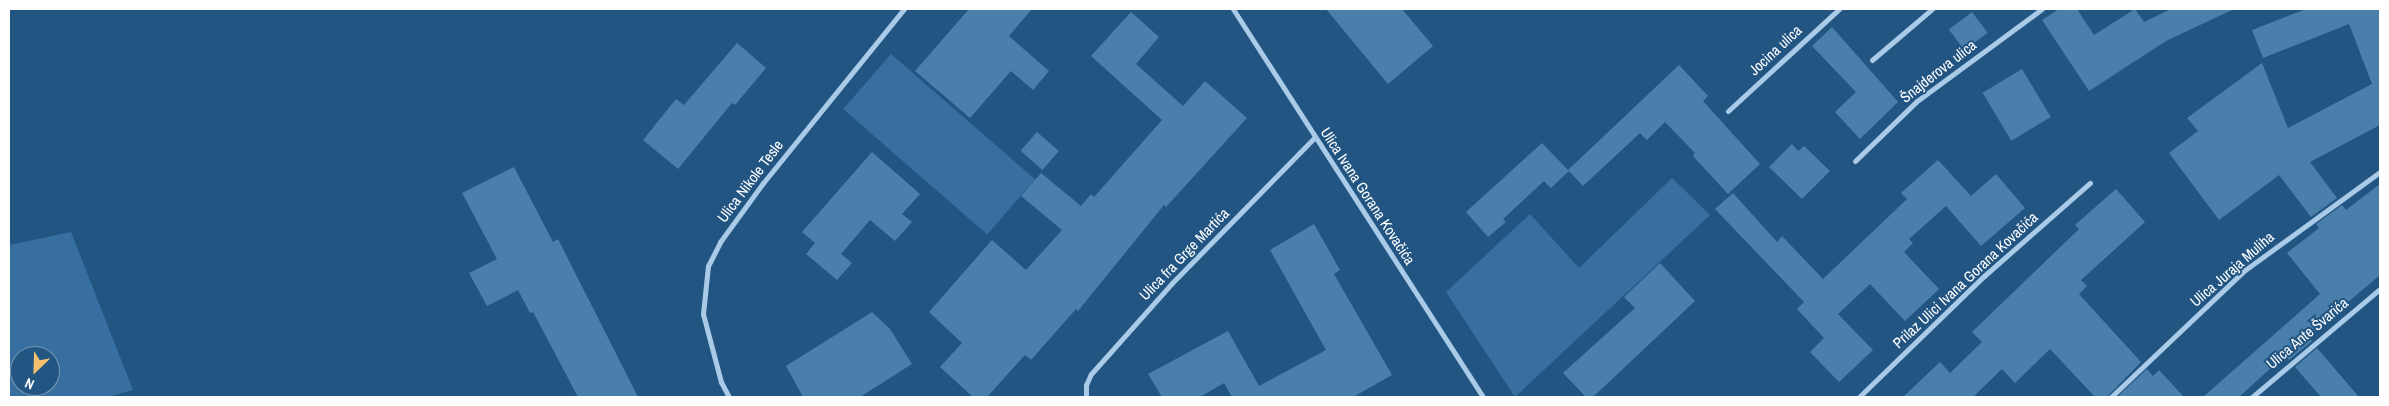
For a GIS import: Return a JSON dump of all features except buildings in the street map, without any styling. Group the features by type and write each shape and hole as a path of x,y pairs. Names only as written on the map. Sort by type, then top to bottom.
{"street":[{"name":"Ulica Nikole Tesle","path":"729,397 721,382 703,314 708,266 720,242 763,183 904,9"},
{"name":"Ulica Ivana Gorana Kovačića","path":"1233,9 1483,397"},
{"name":"Jocina ulica","path":"1728,111 1839,9"},
{"path":"1872,60 1932,9"},
{"name":"Šnajderova ulica","path":"1854,160 1917,101 2042,9"},
{"name":"Ulica fra Grge Martića","path":"1086,397 1086,385 1091,374 1172,283 1315,137"},
{"name":"Ulica Juraja Muliha","path":"2111,397 2245,270 2380,172"},
{"name":"Prilaz Ulici Ivana Gorana Kovačića","path":"1859,397 1984,276 2090,183"},
{"name":"Ulica Ante Švarića","path":"2252,397 2380,289"}],"shaded area":[{"path":"891,54 1035,179 987,234 843,109"},
{"path":"1672,178 1710,215 1515,397 1446,292 1530,214 1579,268"},
{"path":"71,232 133,390 108,397 9,397 9,245"}]}
